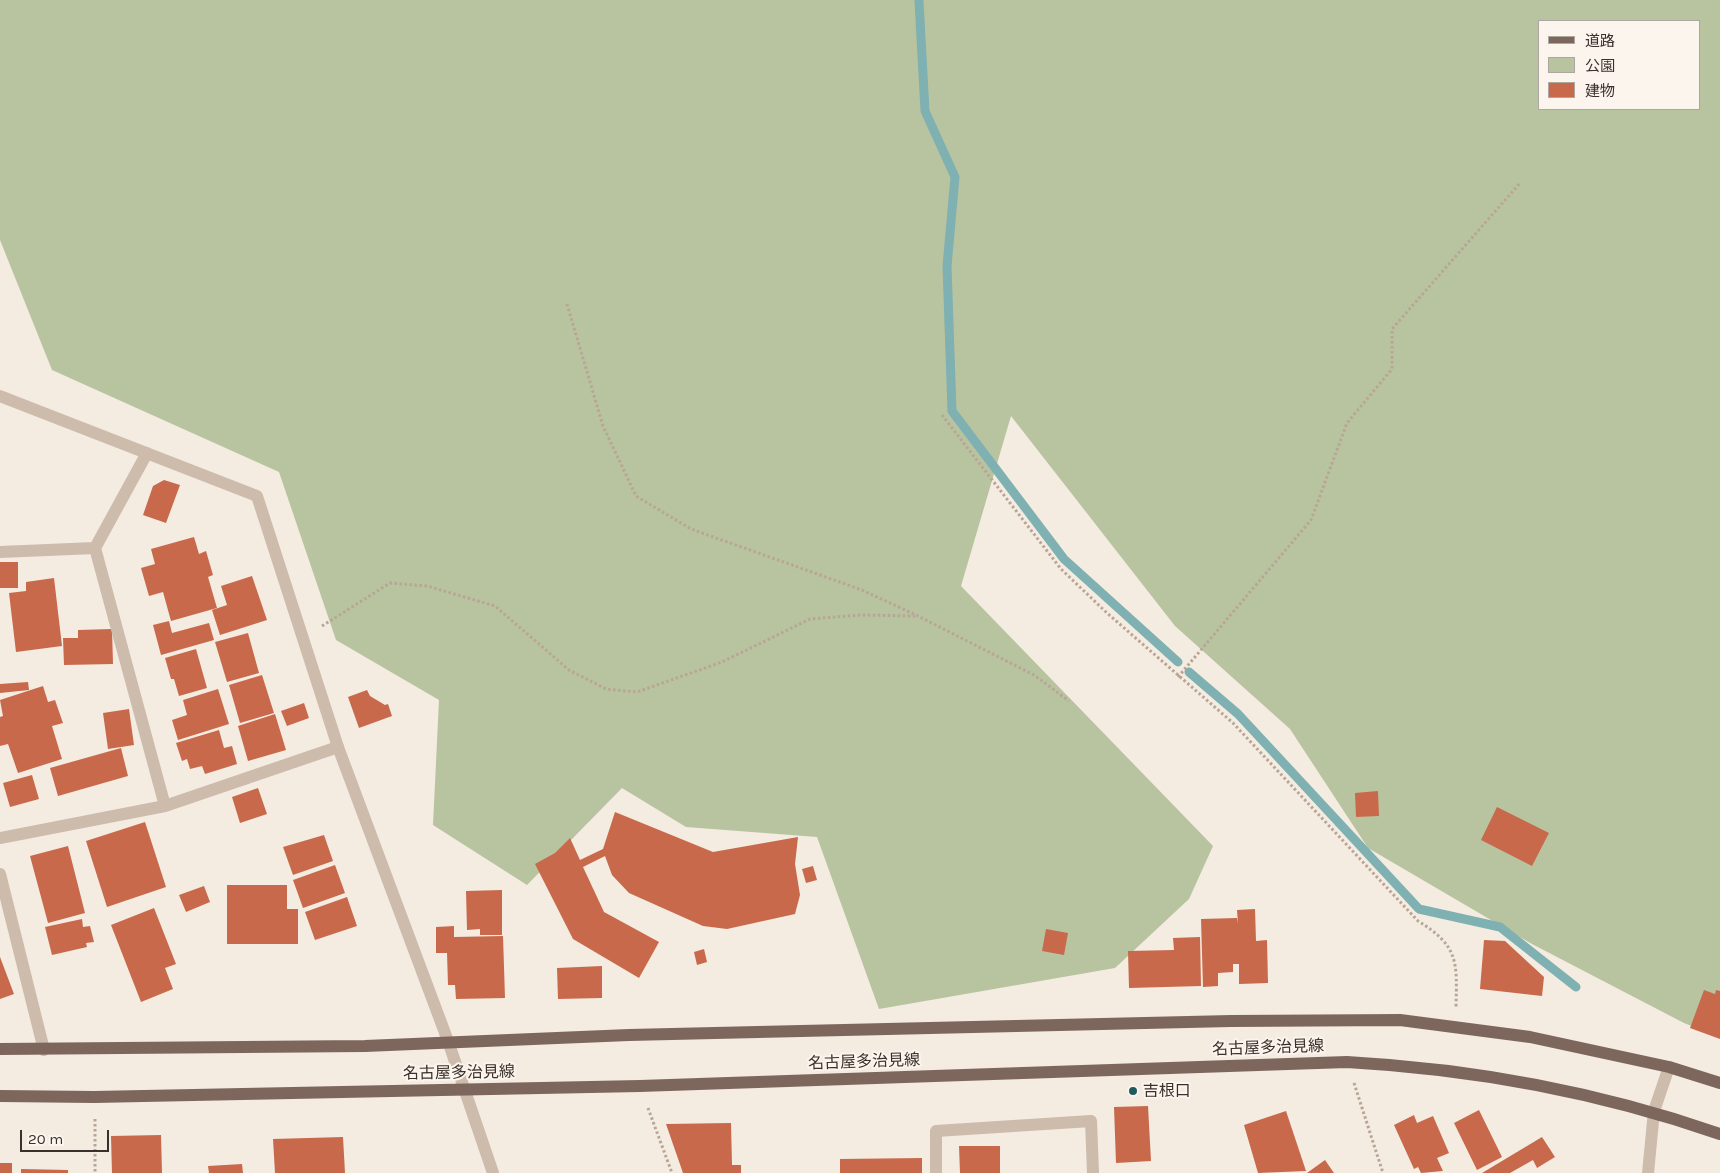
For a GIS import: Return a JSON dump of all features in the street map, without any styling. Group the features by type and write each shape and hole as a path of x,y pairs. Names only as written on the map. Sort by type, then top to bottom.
{"main road":[{"name":"名古屋多治見線","path":"0,1049 365,1046 448,1041 1231,1021 1400,1020 1530,1037 1669,1067 1720,1082"},
{"name":"名古屋多治見線","path":"0,1096 94,1097 640,1086 1346,1062 1405,1065 1544,1085 1654,1111 1720,1134"}],"street":[{"path":"0,396 257,496 338,747 448,1041 493,1173"},
{"path":"147,453 95,548 165,806"},
{"path":"0,552 95,548"},
{"path":"0,838 165,806 338,747"},
{"path":"0,874 44,1050"},
{"path":"1648,1173 1654,1111 1669,1067"},
{"path":"936,1173 936,1131 1091,1121 1093,1173"}],"path":[{"path":"1178,676 1311,520 1347,423 1392,369 1392,329 1520,183"},
{"path":"567,304 603,426 636,496 692,529 862,590 918,616 1034,675 1069,701"},
{"path":"942,415 1061,569 1178,676 1233,722 1418,921 1438,933 1456,961 1455,1027"},
{"path":"303,639 390,583 427,586 495,606 569,670 606,689 637,692 722,662 810,620 861,615 918,616"},
{"path":"1346,1062 1383,1173"},
{"path":"640,1086 672,1173"},
{"path":"94,1097 96,1173"}],"green space":[{"path":"0,0 1720,0 1720,1037 1684,1023 1532,944 1368,848 1290,729 1175,626 1011,416 961,586 1213,846 1189,899 1115,968 879,1009 817,837 686,827 622,788 527,885 433,825 439,700 336,640 279,472 52,370 0,240"}],"building":[{"path":"164,480 180,485 166,523 143,515 153,486"},
{"path":"194,537 199,554 206,551 213,575 208,577 217,608 171,621 163,592 149,596 141,568 155,564 151,549"},
{"path":"0,562 18,562 18,588 0,588"},
{"path":"252,576 267,620 220,635 212,610 227,605 221,586"},
{"path":"54,578 62,646 16,652 9,593 26,591 26,582"},
{"path":"169,621 172,633 209,623 214,640 161,655 153,625"},
{"path":"112,629 113,664 64,665 63,638 78,638 78,630"},
{"path":"248,633 259,673 227,682 215,642"},
{"path":"196,649 207,688 179,696 174,679 171,679 165,658"},
{"path":"262,675 274,713 240,723 229,685"},
{"path":"28,682 29,690 0,693 0,684"},
{"path":"43,686 48,702 55,700 63,723 52,726 62,759 18,773 8,744 0,746 0,717 3,716 0,700"},
{"path":"218,689 229,724 178,740 172,720 187,715 183,700"},
{"path":"367,690 370,696 385,705 388,704 392,716 359,728 348,697"},
{"path":"304,703 309,718 287,726 281,711"},
{"path":"129,709 134,745 108,749 103,713"},
{"path":"275,714 286,750 248,761 238,726"},
{"path":"219,730 224,748 232,746 237,764 205,774 202,766 190,769 187,759 182,761 176,743"},
{"path":"121,748 128,776 58,796 50,768"},
{"path":"32,775 39,799 10,807 3,783"},
{"path":"258,788 267,814 240,823 232,797"},
{"path":"1378,791 1379,816 1356,817 1355,793"},
{"path":"1497,807 1549,833 1532,866 1481,840"},
{"path":"615,812 713,852 798,837 795,864 800,895 795,914 727,929 703,926 629,893 612,875 605,856 583,867 604,912 659,942 639,978 573,939 535,864 555,853 570,838 580,860 603,849"},
{"path":"145,822 166,887 107,907 86,841"},
{"path":"324,835 333,861 293,875 283,847"},
{"path":"68,846 85,913 48,923 30,856"},
{"path":"335,865 345,893 303,908 293,880"},
{"path":"813,866 817,880 806,883 802,869"},
{"path":"227,885 287,885 287,909 298,909 298,944 227,944"},
{"path":"204,886 210,902 186,912 179,895"},
{"path":"502,890 502,935 480,935 480,929 467,930 466,891"},
{"path":"347,897 357,926 315,940 305,912"},
{"path":"154,908 176,964 165,968 173,989 141,1002 111,925"},
{"path":"1255,909 1256,941 1267,940 1268,983 1239,984 1239,964 1233,964 1233,972 1218,973 1218,986 1203,987 1201,919 1237,918 1238,924 1237,910"},
{"path":"82,919 83,927 90,926 94,942 86,943 87,947 52,955 45,927"},
{"path":"454,926 454,937 503,936 505,998 456,999 455,985 448,985 447,953 436,953 436,927"},
{"path":"1046,929 1068,933 1064,955 1042,951"},
{"path":"1200,937 1201,986 1129,988 1128,951 1174,950 1173,938"},
{"path":"1484,940 1505,941 1544,977 1542,996 1480,989"},
{"path":"704,949 707,962 697,965 694,952"},
{"path":"0,957 14,994 0,999"},
{"path":"602,966 602,998 558,999 557,968"},
{"path":"1704,990 1715,994 1716,990 1720,991 1720,1039 1690,1028"},
{"path":"1148,1106 1151,1161 1116,1163 1114,1107"},
{"path":"1479,1110 1502,1157 1477,1170 1454,1123"},
{"path":"1286,1111 1306,1171 1258,1173 1244,1125"},
{"path":"1414,1115 1417,1123 1433,1116 1449,1153 1437,1158 1443,1171 1421,1173 1418,1167 1414,1169 1394,1125"},
{"path":"731,1123 732,1165 741,1165 741,1173 683,1173 666,1124"},
{"path":"161,1135 162,1173 112,1173 111,1136"},
{"path":"343,1137 345,1173 275,1173 273,1139"},
{"path":"1542,1137 1555,1157 1537,1168 1533,1160 1510,1173 1482,1173"},
{"path":"959,1146 1000,1146 1000,1173 960,1173"},
{"path":"922,1158 922,1173 840,1173 840,1159"},
{"path":"1325,1160 1334,1173 1307,1173"},
{"path":"0,1163 12,1163 12,1173 0,1173"},
{"path":"242,1164 243,1173 209,1173 208,1166"},
{"path":"21,1169 68,1170 68,1173 21,1173"}],"waterway":[{"path":"919,1 925,111 955,177 947,266 952,411 1064,559 1178,662"},
{"path":"1189,672 1238,714 1419,909 1500,927 1576,987"}],"place":[{"name":"吉根口","path":"1133,1091"}]}
